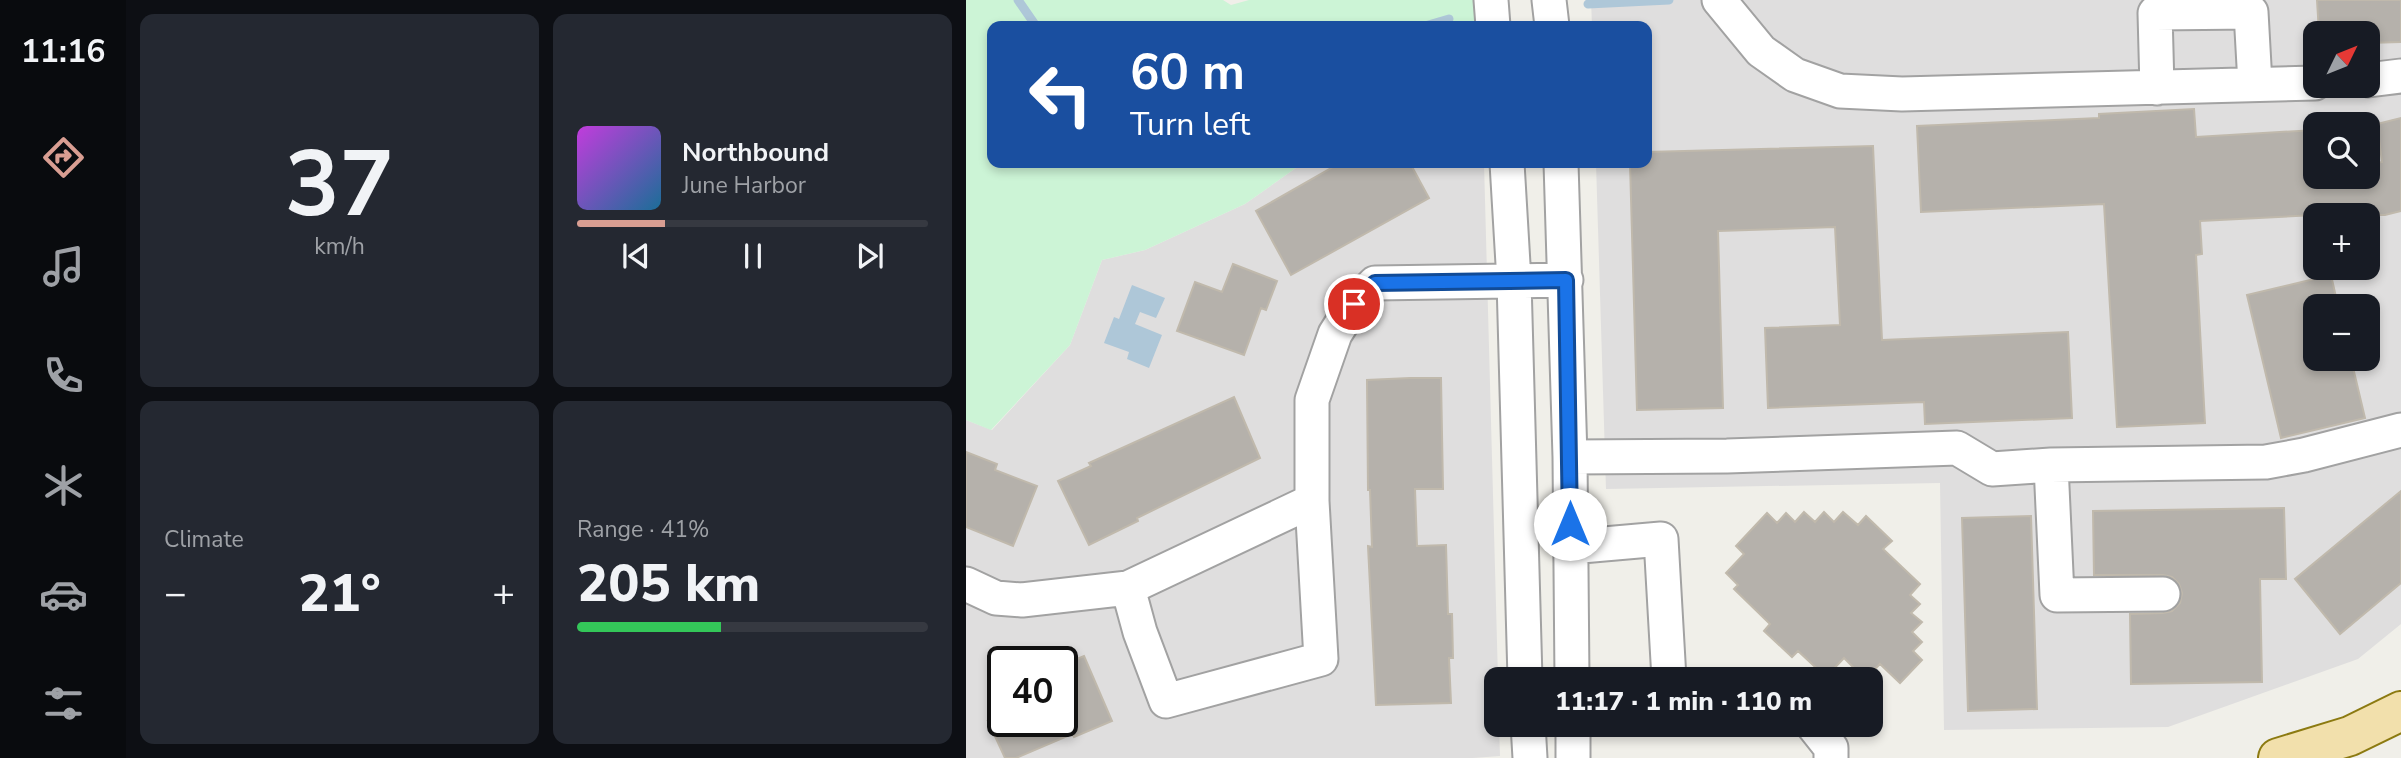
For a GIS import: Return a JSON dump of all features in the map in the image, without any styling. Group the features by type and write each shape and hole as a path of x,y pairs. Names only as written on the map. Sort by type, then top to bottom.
{"main road":[{"path":"2278,758 2350,736 2401,711"}],"street":[{"path":"1490,0 1492,21"},
{"path":"1549,0 1551,21"},
{"path":"1719,0 1761,51 1795,75 1840,91 1902,94 2303,83"},
{"path":"2157,89 2155,13 2251,12 2255,84"},
{"path":"2380,79 2401,76"},
{"path":"1507,168 1514,281 1525,667"},
{"path":"1561,168 1570,457 1572,667"},
{"path":"1128,588 1140,632 1166,701 1321,659 1312,501 1312,400 1335,334 1354,304 1375,283 1566,280"},
{"path":"1570,457 1727,456 1957,448 1992,469 2050,465 2266,462 2401,430"},
{"path":"2050,465 2057,595 2163,594"},
{"path":"966,584 996,598 1023,600 1128,588 1312,501"},
{"path":"1570,547 1661,539 1668,667"},
{"path":"1529,737 1530,758"},
{"path":"1573,737 1573,758"},
{"path":"1822,737 1831,748 1830,758"}],"shaded area":[{"path":"1591,0 2401,0 2401,624 2358,659 2168,727 1944,730 1940,483 1606,489 1596,168 1652,168 1652,21 1592,21"},
{"path":"1296,168 1484,168 1498,667 1484,667 1484,737 1499,737 1500,756 966,758 966,420 992,430 1070,345 1102,260 1145,250 1245,204"}],"green space":[{"path":"966,0 1223,0 1231,5 1249,0 1478,0 1481,21 987,21 987,168 1296,168 1245,204 1145,250 1102,260 1070,345 991,430 966,420"}],"water":[{"path":"1132,285 1165,298 1156,318 1140,312 1135,324 1162,335 1149,368 1127,359 1129,352 1104,343 1114,317 1119,319"}],"building":[{"path":"2317,0 2401,0 2401,42 2380,43 2380,21 2318,21"},
{"path":"2194,109 2196,137 2303,131 2303,189 2380,189 2380,123 2401,118 2401,211 2380,215 2380,203 2303,203 2303,216 2200,221 2202,254 2196,255 2205,423 2117,427 2104,204 1921,212 1917,126 2099,118 2099,114"},
{"path":"1873,146 1882,340 2068,332 2072,418 1925,424 1924,402 1768,408 1765,328 1840,325 1835,227 1718,231 1723,408 1637,410 1630,168 1652,168 1652,152"},
{"path":"1331,168 1413,168 1429,198 1291,275 1256,211"},
{"path":"1233,264 1277,281 1266,310 1261,308 1244,355 1177,331 1195,282 1222,292"},
{"path":"2310,280 2332,280 2335,294 2303,294 2303,371 2354,371 2365,418 2281,438 2247,295"},
{"path":"1441,378 1443,489 1415,489 1417,546 1446,545 1448,614 1452,614 1453,658 1449,658 1451,703 1376,705 1368,546 1372,547 1368,490 1367,380"},
{"path":"1234,397 1260,458 1137,518 1138,521 1089,545 1058,481 1091,466 1089,463"},
{"path":"966,452 997,464 995,470 1037,486 1013,546 966,527"},
{"path":"2401,491 2401,583 2340,634 2295,579"},
{"path":"2284,508 2286,579 2260,579 2262,682 2131,684 2130,614 2172,611 2180,603 2182,593 2179,584 2172,577 2163,575 2094,575 2093,511"},
{"path":"1804,512 1815,522 1824,512 1834,522 1843,512 1858,525 1866,516 1892,541 1883,549 1920,584 1910,595 1920,604 1911,613 1922,622 1912,632 1922,642 1913,651 1922,660 1900,683 1880,664 1877,667 1853,667 1844,658 1835,667 1815,667 1798,651 1792,657 1764,631 1770,624 1734,589 1738,585 1726,573 1744,554 1736,546 1767,513 1777,523 1786,513 1795,522"},
{"path":"2031,516 2037,709 1968,711 1962,518"},
{"path":"1084,656 1112,721 1078,735 1078,658"},
{"path":"995,737 1065,737 1016,758 1005,758"}],"waterway":[{"path":"1018,0 1033,21"},
{"path":"1588,4 1669,0"},
{"path":"1442,21 1449,19"}],"route":[{"path":"1354,304 1375,283 1566,280 1570,524"}]}
